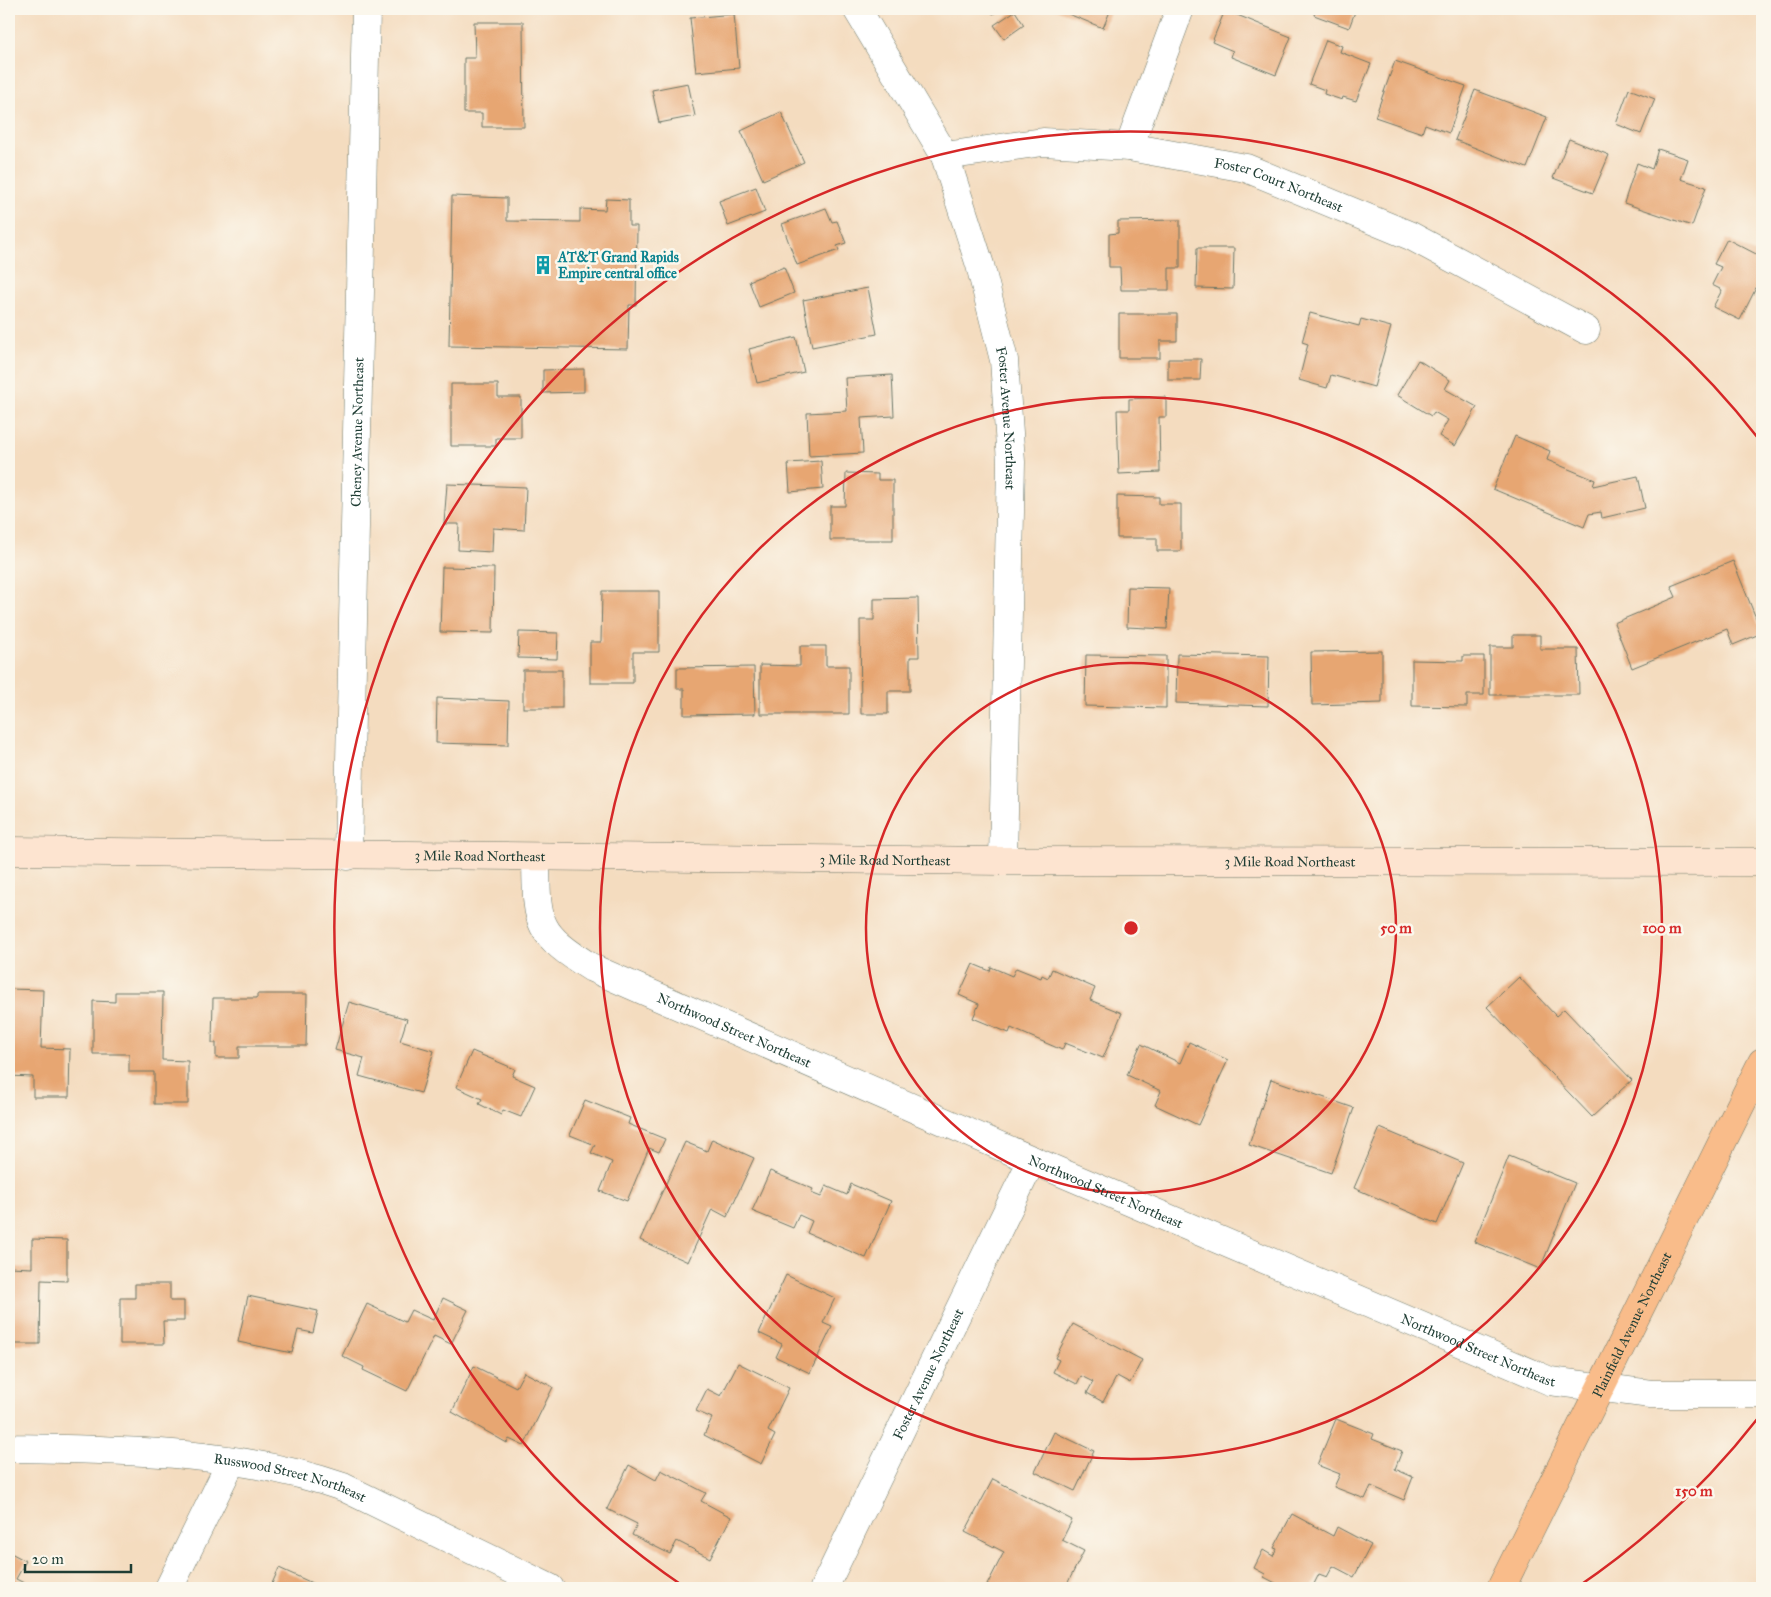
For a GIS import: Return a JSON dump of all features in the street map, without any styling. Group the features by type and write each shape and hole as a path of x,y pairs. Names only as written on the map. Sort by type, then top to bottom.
{"main road":[{"name":"3 Mile Road Northeast","path":"9,851 348,856 1003,861 1762,862"},
{"name":"Plainfield Avenue Northeast","path":"1501,1588 1762,1062"}],"street":[{"name":"Cheney Avenue Northeast","path":"348,856 366,9"},
{"name":"Foster Avenue Northeast","path":"857,9 945,156 980,265 1004,360 1011,462 1003,861"},
{"path":"1129,147 1180,9"},
{"name":"Foster Court Northeast","path":"945,156 1043,142 1129,147 1246,168 1411,236 1586,330"},
{"name":"Northwood Street Northeast","path":"536,857 537,909 543,927 562,949 585,963 1032,1160 1550,1381 1651,1394 1762,1394"},
{"name":"Foster Avenue Northeast","path":"824,1588 1032,1160"},
{"name":"Russwood Street Northeast","path":"9,1448 133,1451 231,1462 307,1474 343,1487 550,1588"},
{"path":"169,1588 231,1462"}],"building":[{"path":"989,9 1001,9 993,14"},
{"path":"1056,9 1111,9 1103,28"},
{"path":"1316,9 1356,9 1349,28 1314,15"},
{"path":"1225,10 1291,37 1276,75 1231,57 1233,51 1212,42"},
{"path":"1015,11 1024,25 1004,39 994,25"},
{"path":"734,14 739,68 696,72 690,18"},
{"path":"474,22 523,22 524,127 482,127 482,113 464,113 464,58 475,58"},
{"path":"1326,40 1342,46 1340,52 1371,64 1356,101 1343,97 1342,100 1324,94 1325,90 1309,84"},
{"path":"1395,61 1466,86 1449,133 1425,124 1422,133 1375,117"},
{"path":"688,83 695,116 659,123 652,90"},
{"path":"1629,89 1655,99 1641,134 1616,124"},
{"path":"1475,90 1547,117 1527,168 1455,140"},
{"path":"781,112 804,162 763,180 741,131"},
{"path":"1569,139 1609,155 1593,193 1553,178"},
{"path":"1658,149 1688,159 1681,179 1706,187 1692,226 1624,203 1637,163 1652,169"},
{"path":"756,187 765,212 728,226 719,201"},
{"name":"AT&T Grand Rapids Empire central office","path":"452,196 507,198 507,221 580,222 580,209 605,210 606,199 629,200 629,226 637,226 636,305 629,305 628,349 449,346"},
{"path":"826,208 832,222 837,221 846,243 837,246 839,250 797,265 782,224"},
{"path":"1180,220 1180,268 1169,268 1169,290 1121,290 1120,267 1109,267 1109,234 1118,233 1118,221"},
{"path":"1727,239 1762,257 1762,276 1740,320 1713,307 1722,290 1712,285 1721,267 1714,264"},
{"path":"1197,248 1234,248 1233,289 1196,288"},
{"path":"784,267 794,293 759,307 749,281"},
{"path":"868,288 877,334 812,347 803,300"},
{"path":"1310,313 1359,326 1361,319 1391,327 1374,387 1331,375 1327,388 1299,380 1308,344 1302,342"},
{"path":"1119,314 1177,314 1177,341 1160,341 1160,358 1119,358"},
{"path":"796,337 804,372 757,383 749,349"},
{"path":"1168,359 1201,359 1200,380 1168,380"},
{"path":"1418,360 1450,380 1445,389 1477,407 1455,446 1439,436 1448,420 1434,412 1431,416 1397,395"},
{"path":"584,369 584,392 543,393 543,370"},
{"path":"892,375 894,416 861,418 863,453 809,456 807,413 847,411 845,378"},
{"path":"451,384 498,384 498,397 521,397 521,438 496,438 496,446 451,446"},
{"path":"1166,397 1166,417 1159,417 1160,472 1119,474 1117,410 1129,410 1129,399"},
{"path":"1515,436 1550,451 1547,460 1595,480 1593,486 1638,476 1645,508 1602,518 1601,512 1589,514 1584,527 1493,489"},
{"path":"821,461 823,489 790,492 788,463"},
{"path":"846,473 878,474 878,480 893,480 893,540 830,540 830,506 845,506"},
{"path":"447,484 526,487 524,530 493,528 492,552 458,550 459,524 444,524"},
{"path":"1117,496 1159,497 1159,504 1181,504 1181,551 1157,551 1157,538 1117,538"},
{"path":"1733,561 1762,633 1733,645 1727,629 1632,668 1614,623 1676,597 1671,586"},
{"path":"442,567 494,568 493,633 440,632"},
{"path":"1128,587 1169,588 1167,629 1127,627"},
{"path":"602,591 659,591 659,652 633,652 633,683 590,683 590,642 601,642"},
{"path":"918,598 919,657 910,657 910,691 888,691 888,714 861,714 860,620 874,620 874,599"},
{"path":"519,632 558,633 557,659 518,658"},
{"path":"1513,635 1540,635 1540,649 1578,649 1579,695 1490,695 1490,647 1513,647"},
{"path":"800,646 826,646 826,666 849,666 849,714 760,714 760,665 800,666"},
{"path":"1382,651 1382,703 1312,705 1311,652"},
{"path":"1177,654 1269,656 1268,706 1176,703"},
{"path":"1086,655 1166,656 1166,708 1085,706"},
{"path":"1463,656 1484,656 1484,695 1467,695 1467,707 1412,706 1412,660 1463,661"},
{"path":"754,667 755,714 684,715 684,689 677,689 677,668"},
{"path":"523,670 562,670 562,708 523,708"},
{"path":"437,698 509,701 508,745 436,743"},
{"path":"973,964 990,971 991,967 1012,976 1016,968 1041,978 1042,975 1048,978 1052,969 1095,988 1090,1000 1122,1013 1103,1058 1065,1043 1062,1050 1011,1028 1009,1033 973,1018 979,1004 959,995"},
{"path":"1519,977 1556,1016 1564,1009 1632,1080 1592,1117 1487,1007"},
{"path":"9,989 43,990 41,1048 70,1049 69,1097 33,1097 33,1077 9,1076"},
{"path":"115,992 163,992 162,1060 188,1061 188,1104 154,1104 154,1072 129,1072 129,1054 93,1054 93,1001 115,1002"},
{"path":"257,994 307,994 306,1046 239,1046 239,1058 216,1058 216,1043 212,1043 213,998 257,998"},
{"path":"349,1002 407,1019 400,1041 434,1051 421,1093 359,1076 364,1058 335,1050"},
{"path":"1189,1042 1228,1060 1198,1125 1155,1105 1161,1091 1127,1075 1141,1044 1180,1063"},
{"path":"472,1051 515,1069 512,1076 535,1086 521,1117 503,1110 501,1115 479,1104 482,1099 456,1087"},
{"path":"1271,1079 1354,1108 1331,1173 1249,1145"},
{"path":"585,1100 630,1118 628,1124 665,1139 659,1152 649,1148 627,1201 600,1191 612,1162 591,1153 595,1145 570,1135"},
{"path":"1380,1128 1463,1163 1437,1224 1354,1188"},
{"path":"712,1139 754,1158 727,1217 712,1209 688,1262 640,1240 685,1142 707,1151"},
{"path":"1509,1156 1575,1183 1540,1269 1474,1242"},
{"path":"770,1171 813,1189 811,1193 821,1197 826,1186 847,1195 851,1184 891,1201 866,1258 807,1233 812,1221 799,1215 793,1228 752,1211"},
{"path":"32,1239 67,1240 67,1281 41,1280 40,1344 9,1344 9,1267 32,1268"},
{"path":"786,1275 835,1298 823,1323 832,1327 810,1373 776,1357 782,1344 759,1333"},
{"path":"135,1284 170,1284 170,1301 184,1301 184,1321 163,1321 164,1344 120,1344 120,1298 135,1298"},
{"path":"248,1296 318,1311 313,1333 298,1330 292,1353 238,1342"},
{"path":"443,1298 468,1310 451,1344 434,1336 407,1391 363,1370 364,1367 342,1356 367,1304 405,1322 411,1310 433,1320"},
{"path":"1073,1324 1142,1360 1130,1383 1117,1376 1103,1402 1087,1393 1093,1382 1081,1376 1077,1384 1053,1372 1059,1360 1055,1358"},
{"path":"738,1363 789,1388 768,1431 775,1435 761,1464 704,1435 712,1418 696,1411 707,1389 721,1396"},
{"path":"474,1366 516,1387 524,1372 553,1387 524,1446 509,1439 507,1443 452,1412"},
{"path":"1336,1419 1374,1434 1372,1439 1402,1451 1395,1469 1413,1477 1404,1500 1371,1486 1365,1499 1334,1487 1340,1474 1317,1465"},
{"path":"1054,1432 1094,1451 1075,1491 1035,1472"},
{"path":"629,1465 656,1480 661,1470 706,1493 701,1501 731,1517 710,1558 677,1541 670,1554 632,1535 637,1524 607,1509"},
{"path":"993,1479 1072,1520 1062,1540 1084,1551 1065,1588 994,1588 987,1585 1004,1552 965,1532"},
{"path":"1292,1514 1333,1536 1337,1527 1371,1545 1354,1577 1333,1566 1327,1577 1319,1574 1312,1588 1285,1588 1264,1577 1265,1574 1254,1568 1263,1550 1273,1556 1277,1549 1274,1548"},
{"path":"9,1552 26,1561 16,1579 34,1588 9,1588"},
{"path":"279,1568 323,1588 270,1588"}],"place":[{"name":"AT&T Grand Rapids Empire central office","path":"543,265"}]}
